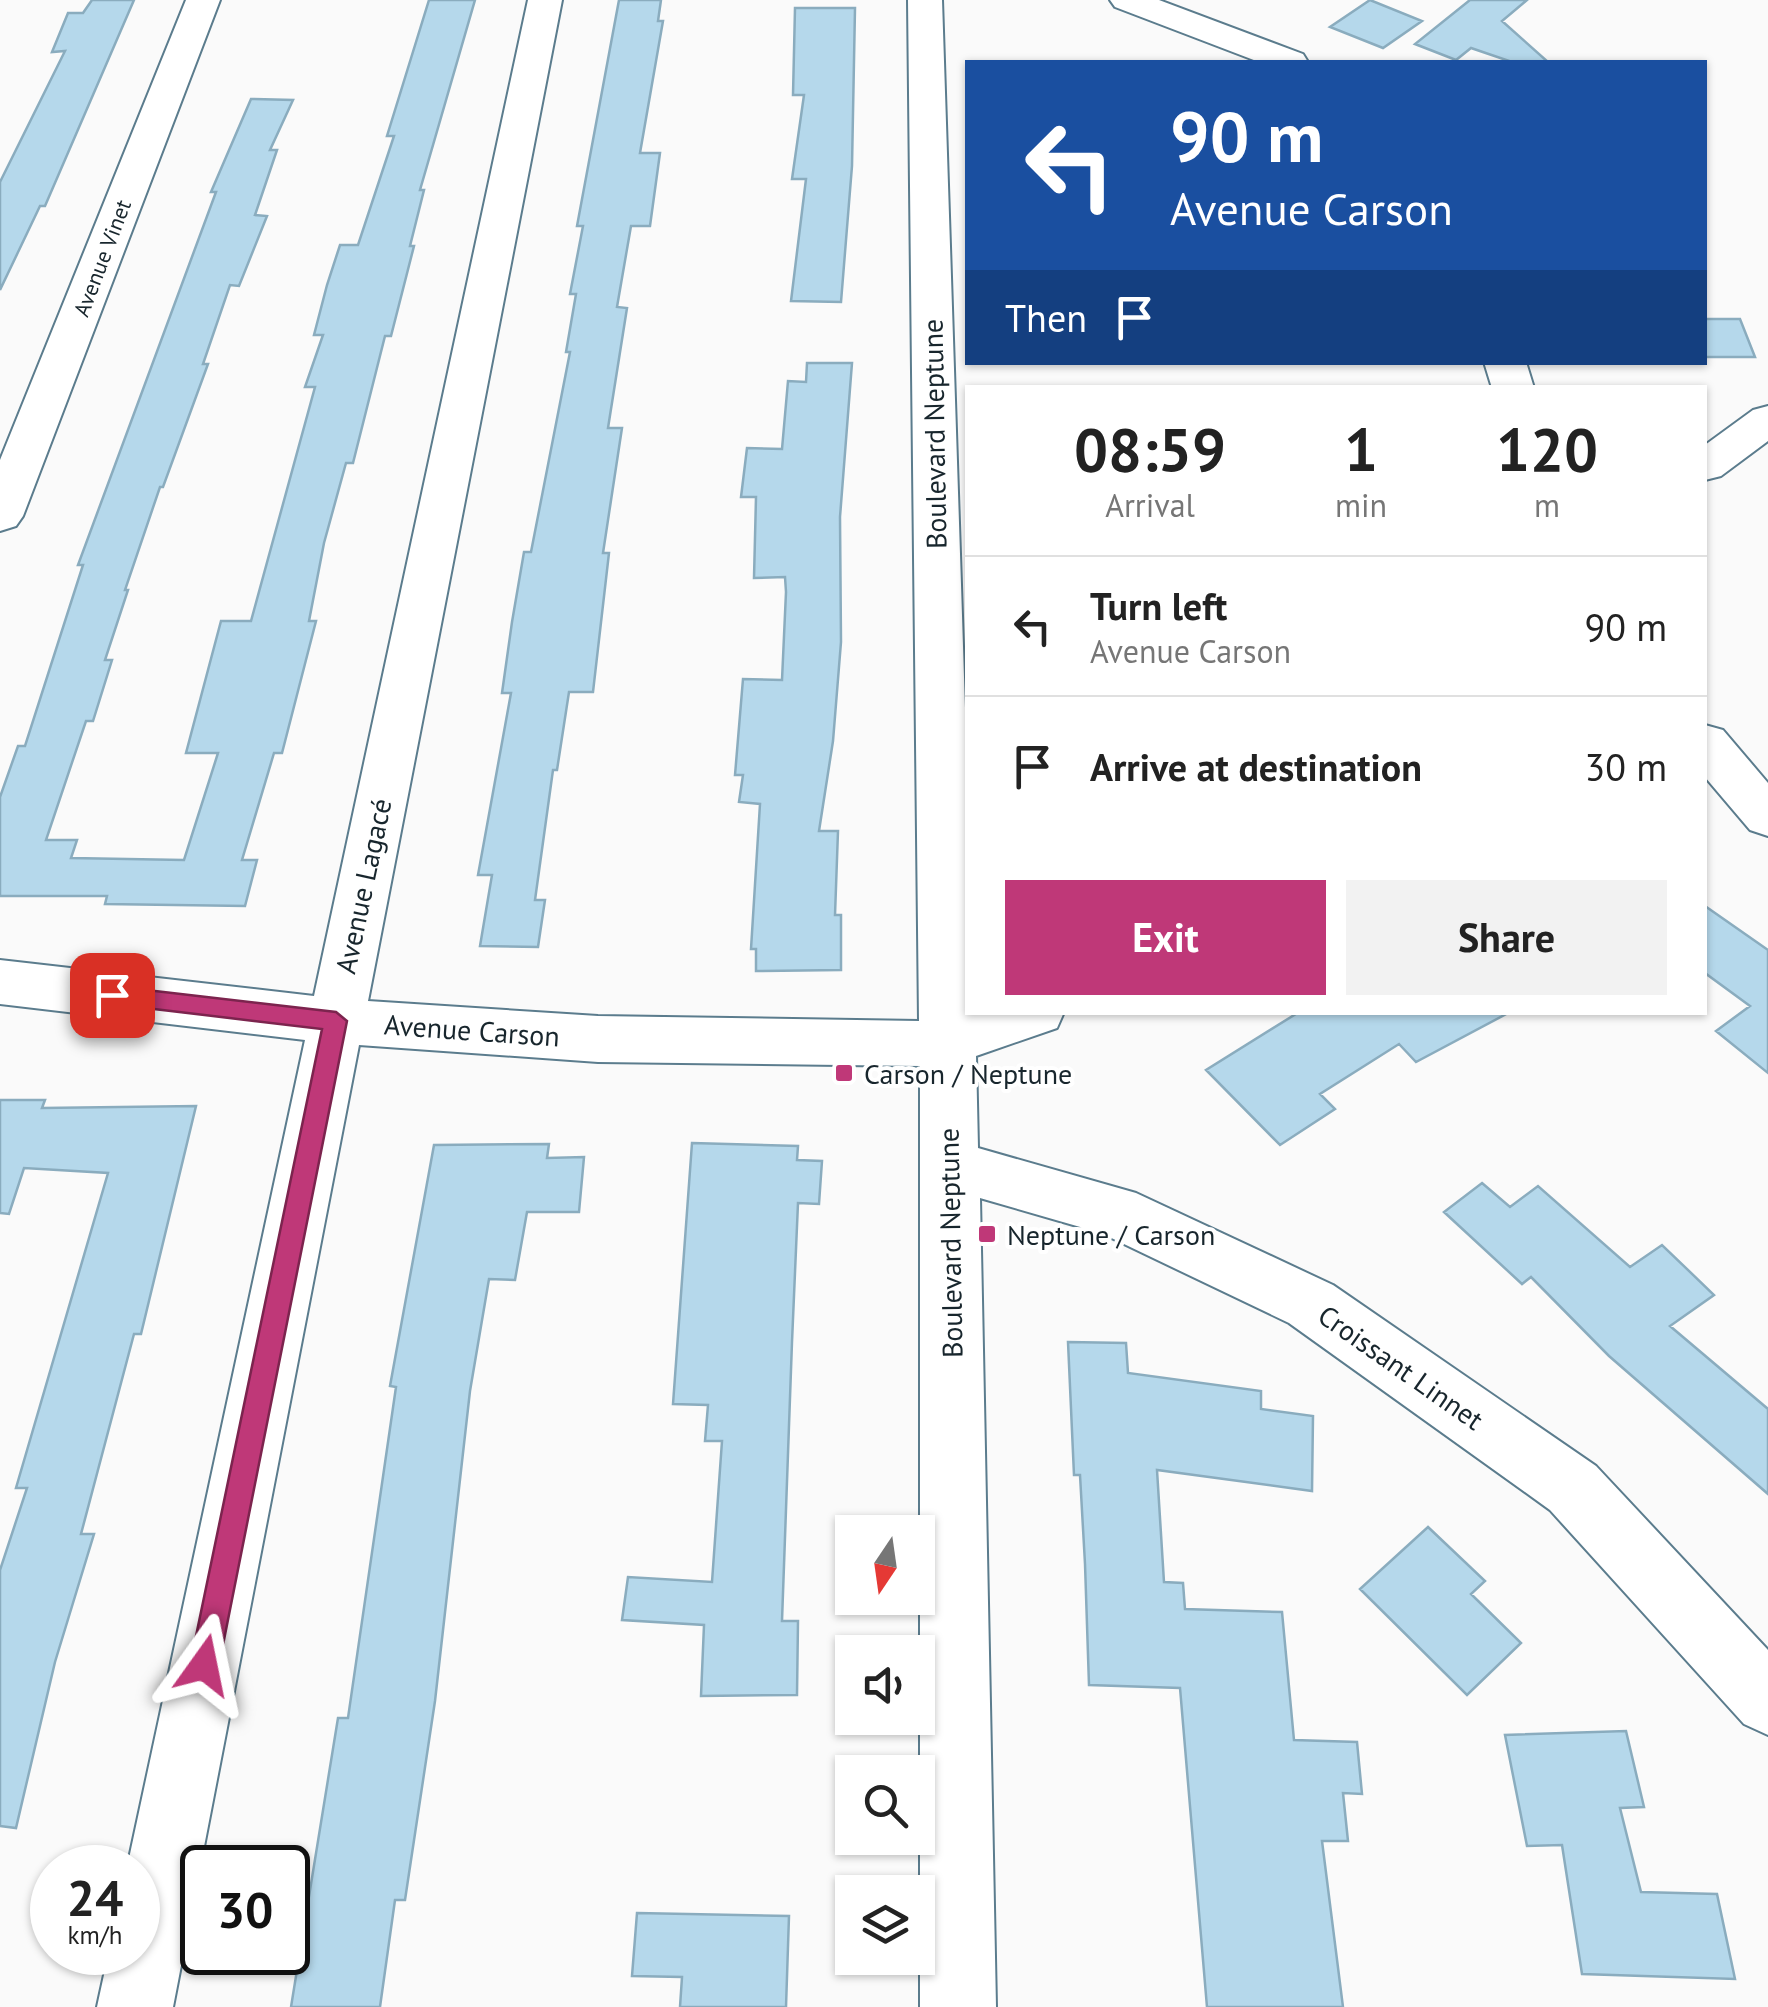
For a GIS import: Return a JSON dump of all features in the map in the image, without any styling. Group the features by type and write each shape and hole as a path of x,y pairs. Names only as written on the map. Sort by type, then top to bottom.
{"street":[{"name":"Avenue Vinet","path":"0,516 203,0"},
{"name":"Avenue Lagacé","path":"136,2007 545,0"},
{"name":"Boulevard Neptune","path":"925,0 949,1164 958,2007"},
{"path":"1128,0 1285,60"},
{"path":"1707,465 1768,420"},
{"path":"1707,745 1768,817"},
{"name":"Avenue Carson","path":"0,982 336,1021 598,1039 946,1044"},
{"path":"946,1044 1028,1015"},
{"name":"Croissant Linnet","path":"949,1164 1115,1210 1311,1304 1573,1488 1768,1700"}],"building":[{"path":"92,0 134,0 45,206 40,206 0,290 0,182 65,51 52,52 68,13 83,13"},
{"path":"429,0 475,0 420,190 424,190 410,246 414,246 391,336 385,336 353,463 346,463 324,543 309,621 316,621 282,753 274,753 242,860 257,860 245,906 105,904 107,896 0,896 0,797 18,746 25,746 83,565 78,565 216,192 211,192 251,99 293,100 270,150 277,150 255,215 267,216 239,286 230,285 203,364 208,364 125,590 105,660 112,660 93,721 86,721 46,840 77,840 71,858 184,860 218,753 186,753 221,621 251,621 315,387 305,387 323,335 314,335 327,285 340,245 358,245 394,136 387,136"},
{"path":"619,0 661,0 658,21 663,21 640,153 660,153 650,226 631,226 617,307 627,308 608,428 622,428 603,553 609,553 593,692 569,692 557,770 553,770 535,900 545,900 538,947 480,946 492,875 478,875 511,693 502,693 512,622 524,552 531,552 570,352 566,352 576,294 570,294 583,226 577,226"},
{"path":"1370,0 1422,21 1383,48 1330,27"},
{"path":"1470,0 1527,0 1502,21 1546,60 1506,60 1471,48 1456,60 1415,44"},
{"path":"795,8 855,8 852,166 841,302 791,301 806,179 792,179 804,95 793,95"},
{"path":"1707,319 1740,319 1755,357 1707,357"},
{"path":"807,363 852,363 840,517 841,642 833,741 819,831 838,831 835,915 841,915 841,970 756,971 756,949 751,949 760,804 739,802 743,775 735,775 743,679 782,680 786,592 785,577 754,578 756,497 741,497 747,448 782,449 788,381 806,382"},
{"path":"1707,907 1768,950 1768,1073 1716,1031 1750,1006 1707,974"},
{"path":"1294,1015 1504,1015 1416,1062 1399,1044 1320,1094 1335,1109 1280,1145 1206,1070"},
{"path":"0,1100 45,1100 42,1108 196,1106 141,1334 134,1334 81,1534 94,1534 55,1662 16,1828 0,1826 0,1570 27,1488 16,1488 108,1173 24,1168 9,1214 0,1213"},
{"path":"692,1143 798,1146 797,1160 822,1161 819,1204 798,1203 782,1621 798,1621 797,1695 701,1696 704,1625 622,1620 628,1577 712,1582 722,1441 705,1441 708,1405 673,1404"},
{"path":"549,1144 547,1158 584,1157 579,1212 527,1212 515,1280 489,1279 470,1391 435,1701 405,1900 395,1900 380,2007 291,2007 296,1975 310,1975 310,1890 338,1718 348,1718 396,1387 390,1386 434,1145"},
{"path":"1482,1183 1510,1207 1538,1186 1630,1267 1662,1245 1714,1295 1670,1326 1768,1409 1768,1494 1609,1356 1531,1277 1522,1284 1444,1212"},
{"path":"1068,1342 1126,1343 1128,1373 1261,1391 1261,1409 1313,1416 1312,1491 1157,1470 1164,1582 1183,1583 1185,1609 1282,1612 1294,1740 1357,1742 1362,1794 1343,1793 1348,1841 1322,1841 1343,2007 1207,2007 1180,1688 1089,1685 1080,1475 1074,1475"},
{"path":"1428,1527 1485,1581 1471,1594 1521,1643 1467,1695 1360,1589"},
{"path":"1626,1731 1644,1807 1620,1808 1641,1892 1717,1894 1735,1979 1582,1974 1562,1845 1527,1846 1505,1735"},
{"path":"637,1913 789,1916 786,2007 680,2007 682,1977 632,1976"}],"place":[{"name":"Carson / Neptune","path":"844,1073"},
{"name":"Neptune / Carson","path":"987,1234"}],"route":[{"path":"112,995 336,1021 204,1665"}]}
